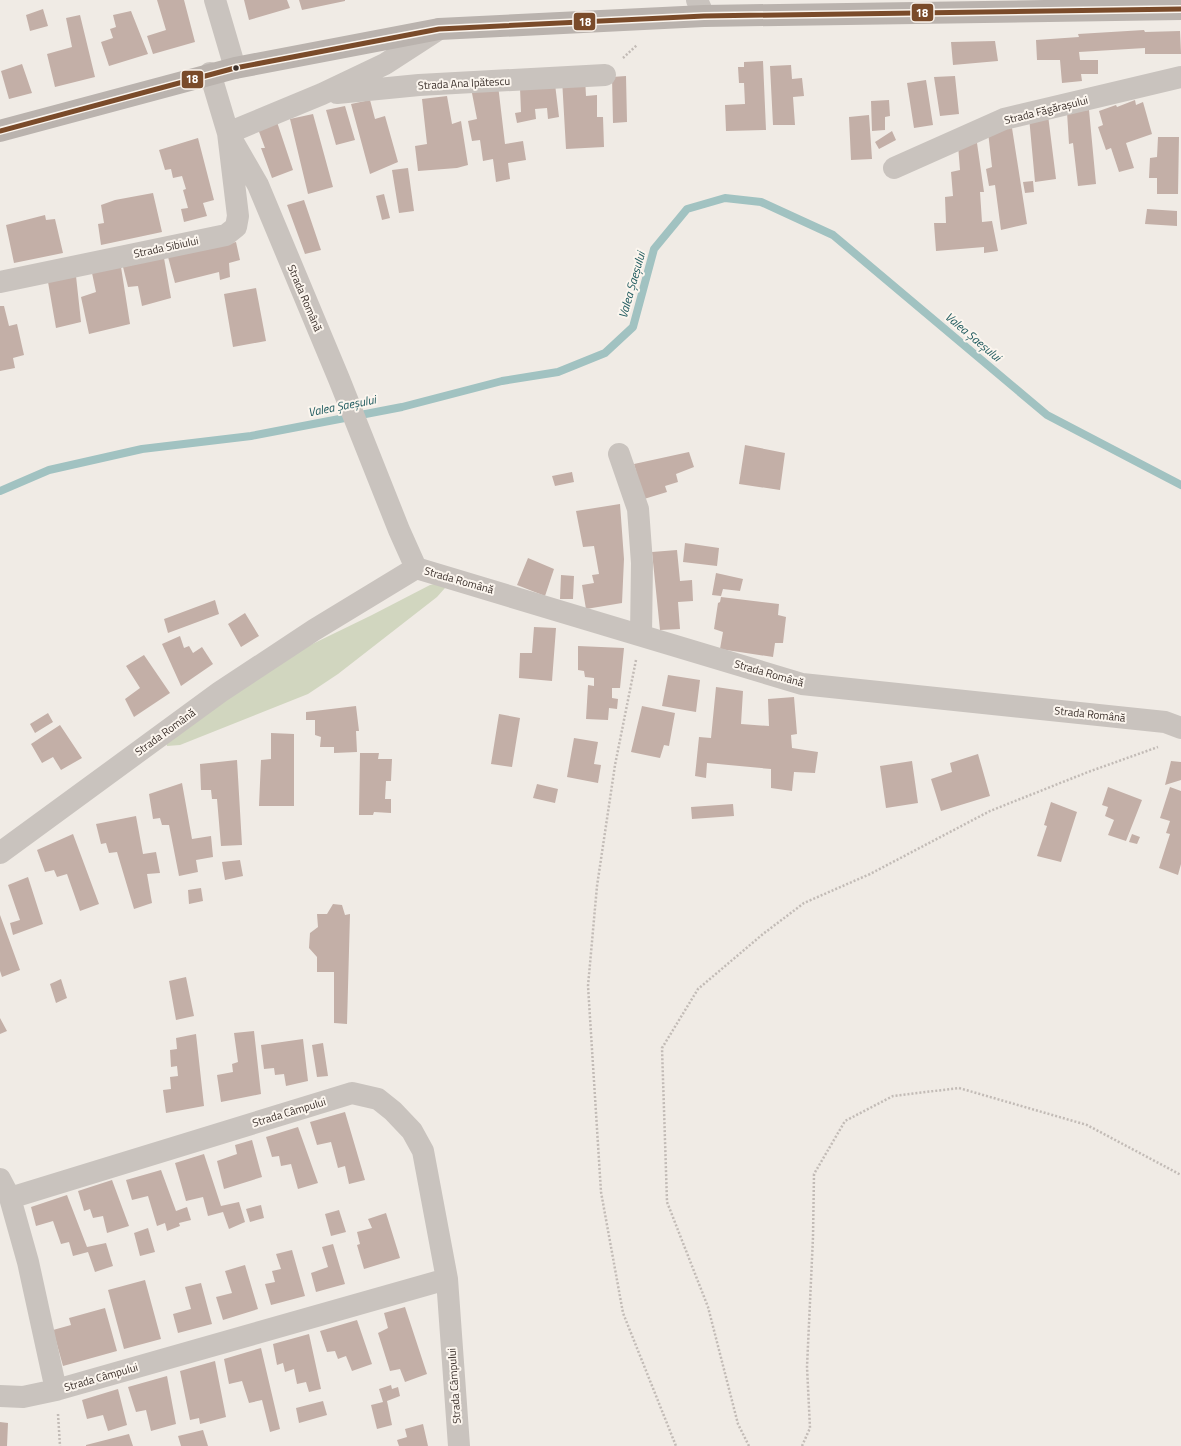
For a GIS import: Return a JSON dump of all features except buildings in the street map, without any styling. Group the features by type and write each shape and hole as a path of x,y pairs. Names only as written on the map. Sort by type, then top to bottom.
{"main road":[{"name":"Strada Ana Ipătescu","path":"0,130 235,68 439,30 701,8 1181,9"}],"street":[{"path":"215,0 235,68"},
{"name":"Strada Ana Ipătescu","path":"228,133 322,94 385,64 439,30"},
{"name":"Strada Română","path":"210,74 228,133 258,185 339,379 399,530 416,568"},
{"name":"Strada Ana Ipătescu","path":"322,94 419,85 605,75"},
{"name":"Strada Făgărașului","path":"894,168 1004,119 1181,77"},
{"name":"Strada Sibiului","path":"0,282 226,234 236,227 238,216 228,133"},
{"path":"619,454 638,509 642,563 641,634"},
{"name":"Strada Română","path":"0,853 220,692 314,630 416,568 641,634 802,684 1165,722 1181,728"},
{"name":"Strada Câmpului","path":"56,1390 28,1262 5,1188 352,1092 378,1100 393,1111 412,1131 423,1151 446,1279 459,1446"},
{"name":"Strada Câmpului","path":"0,1396 23,1397 56,1390 446,1279"}],"path":[{"path":"605,75 638,44"},
{"path":"641,634 613,780 597,886 588,986 601,1192 623,1313 676,1446"},
{"path":"749,1446 738,1424 708,1307 667,1202 662,1048 698,989 763,934 804,903 870,874 990,811 1088,772 1160,747"},
{"path":"802,1446 810,1428 807,1367 814,1174 845,1121 893,1096 959,1088 1087,1125 1181,1175"},
{"name":"Strada Câmpului","path":"56,1390 60,1446"}],"green space":[{"path":"442,582 445,583 445,588 437,597 338,674 308,694 180,745 167,746 166,739 300,650 430,585"}],"waterway":[{"name":"Valea Șaeșului","path":"0,491 49,470 142,449 251,436 402,407 502,381 558,372 605,353 633,327 654,249 687,209 725,198 761,202 833,235 1047,415 1181,485"}],"transit line":[{"name":"18","path":"0,131 235,68 439,29 704,16 1181,9"}]}
